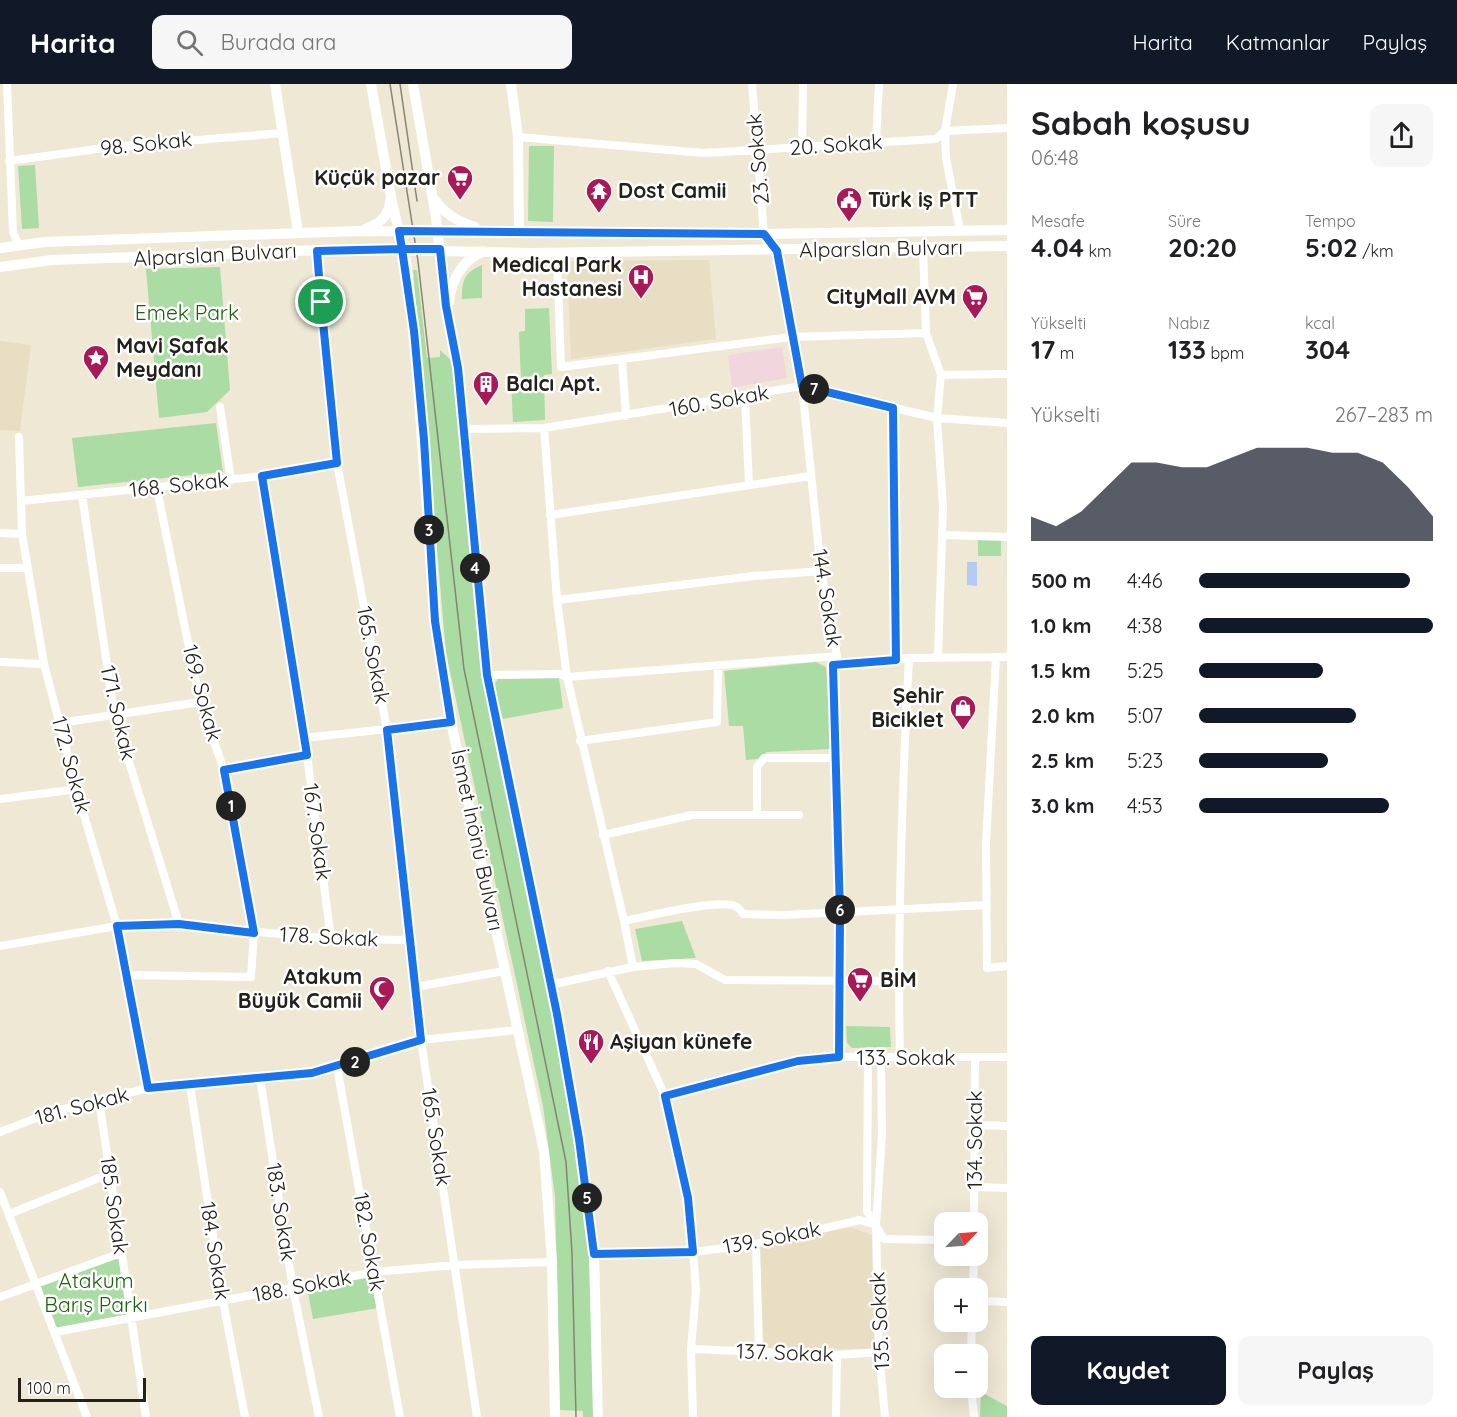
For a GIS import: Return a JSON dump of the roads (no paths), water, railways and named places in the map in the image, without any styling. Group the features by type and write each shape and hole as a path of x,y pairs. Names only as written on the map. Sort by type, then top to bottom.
{"main road":[{"path":"275,84 298,232"},
{"name":"İsmet İnönü Bulvarı","path":"371,84 399,231 414,331 424,440 435,621 451,722 544,1151 552,1262 555,1417"},
{"name":"İsmet İnönü Bulvarı","path":"413,84 438,231 447,314 458,368 487,675 579,1139 594,1254 598,1417"},
{"path":"511,84 518,137 519,232"},
{"path":"357,231 376,225 384,218 389,208 390,188"},
{"path":"432,195 442,210 459,222 490,232"},
{"name":"Alparslan Bulvarı","path":"0,248 18,244 298,232 764,234 1007,230"},
{"path":"764,234 777,251"},
{"name":"Alparslan Bulvarı","path":"0,267 52,261 402,249 557,253 1007,246"},
{"path":"447,314 450,295 461,268 469,259 485,251"}],"street":[{"path":"7,84 13,232 18,244"},
{"name":"23. Sokak","path":"752,84 764,234"},
{"path":"802,147 803,84"},
{"path":"876,141 879,84"},
{"path":"953,84 945,131 949,183 960,230"},
{"name":"20. Sokak","path":"518,137 704,153 936,139 945,131 1007,128"},
{"name":"98. Sokak","path":"9,161 112,147 283,134"},
{"path":"923,249 926,333 940,375 937,418 943,507 938,657"},
{"name":"165. Sokak","path":"317,251 337,463 387,730 408,940 421,1040 477,1417"},
{"name":"144. Sokak","path":"777,251 802,386 821,571 835,661 840,912 839,1057"},
{"path":"557,253 561,367 792,337 926,333"},
{"path":"622,359 626,417"},
{"path":"940,375 1007,374"},
{"name":"160. Sokak","path":"464,429 544,428 626,417 802,386 937,418 1007,423"},
{"path":"745,397 749,485"},
{"path":"220,407 231,480"},
{"path":"893,408 896,660"},
{"path":"544,428 557,600 567,677 633,967"},
{"name":"172. Sokak","path":"19,437 22,534 44,664 117,926 148,1088"},
{"name":"168. Sokak","path":"21,501 157,489 262,476 337,463"},
{"name":"167. Sokak","path":"262,476 307,755 332,939"},
{"path":"550,515 811,476"},
{"name":"169. Sokak","path":"128,975 251,976 254,933 224,770 200,702 157,489"},
{"name":"171. Sokak","path":"82,495 114,713 179,924"},
{"path":"0,533 22,534"},
{"path":"942,535 1007,537"},
{"path":"0,568 28,568"},
{"path":"557,600 754,576 821,571"},
{"path":"487,675 559,674 567,677 718,665 938,657 1007,657"},
{"path":"996,657 986,843 987,968 1007,966"},
{"path":"900,1058 898,909 909,658"},
{"path":"0,662 44,664"},
{"path":"580,741 717,723 718,665"},
{"path":"60,723 114,713 200,702"},
{"path":"304,738 451,722"},
{"path":"224,770 307,755"},
{"path":"757,814 757,767 764,758 836,758"},
{"path":"0,799 78,789"},
{"path":"603,836 692,815 799,815"},
{"path":"624,921 693,907 728,905 737,907 743,914 784,915 987,905"},
{"name":"178. Sokak","path":"0,946 117,926 179,924 332,939 408,940"},
{"path":"550,985 608,971 687,963 706,968 725,980 899,981"},
{"path":"415,987 504,971"},
{"path":"608,971 665,1096 688,1198 696,1290 691,1349 693,1417"},
{"name":"181. Sokak","path":"0,1132 52,1112 148,1088 312,1073 421,1040 519,1030"},
{"name":"133. Sokak","path":"665,1096 798,1061 839,1057 1007,1058"},
{"name":"135. Sokak","path":"868,1058 867,1211 876,1225"},
{"name":"135. Sokak","path":"881,1058 882,1134 876,1225 879,1352 885,1417"},
{"name":"134. Sokak","path":"974,1212 975,1058"},
{"name":"182. Sokak","path":"337,1067 400,1417"},
{"name":"183. Sokak","path":"260,1078 293,1289 319,1417"},
{"name":"184. Sokak","path":"190,1084 223,1301 245,1417"},
{"name":"185. Sokak","path":"99,1100 146,1417"},
{"path":"973,1125 1007,1126"},
{"path":"9,1214 109,1174"},
{"path":"975,1187 1007,1188"},
{"path":"0,1192 37,1282 87,1417"},
{"name":"139. Sokak","path":"594,1254 693,1252 756,1244 860,1220 876,1225"},
{"path":"876,1225 884,1239 934,1240"},
{"path":"756,1244 759,1353"},
{"path":"0,1297 120,1253"},
{"name":"188. Sokak","path":"56,1332 375,1272 456,1265 552,1262"},
{"path":"988,1301 1007,1302"},
{"name":"137. Sokak","path":"691,1349 837,1355 879,1352"},
{"path":"836,1417 837,1355"},
{"path":"972,1398 974,1417"}],"water":[{"path":"967,562 977,562 977,586 967,585"}],"tram line":[{"path":"390,84 418,261 464,669 566,1162 572,1253 576,1417"},
{"path":"400,84 417,201"}],"place":[{"name":"Küçük pazar","path":"460,201"},
{"name":"Dost Camii","path":"599,214"},
{"name":"Türk iş PTT","path":"849,223"},
{"name":"Medical Park Hastanesi","path":"641,300"},
{"name":"CityMall AVM","path":"975,320"},
{"name":"Mavi Şafak Meydanı","path":"96,381"},
{"name":"Balcı Apt.","path":"486,407"},
{"name":"Şehir Biciklet","path":"963,731"},
{"name":"BİM","path":"860,1003"},
{"name":"Atakum Büyük Camii","path":"382,1012"},
{"name":"Aşiyan künefe","path":"591,1065"}],"park label":[{"name":"Emek Park","path":"187,313"},
{"name":"Atakum Barış Parkı","path":"96,1293"}]}
